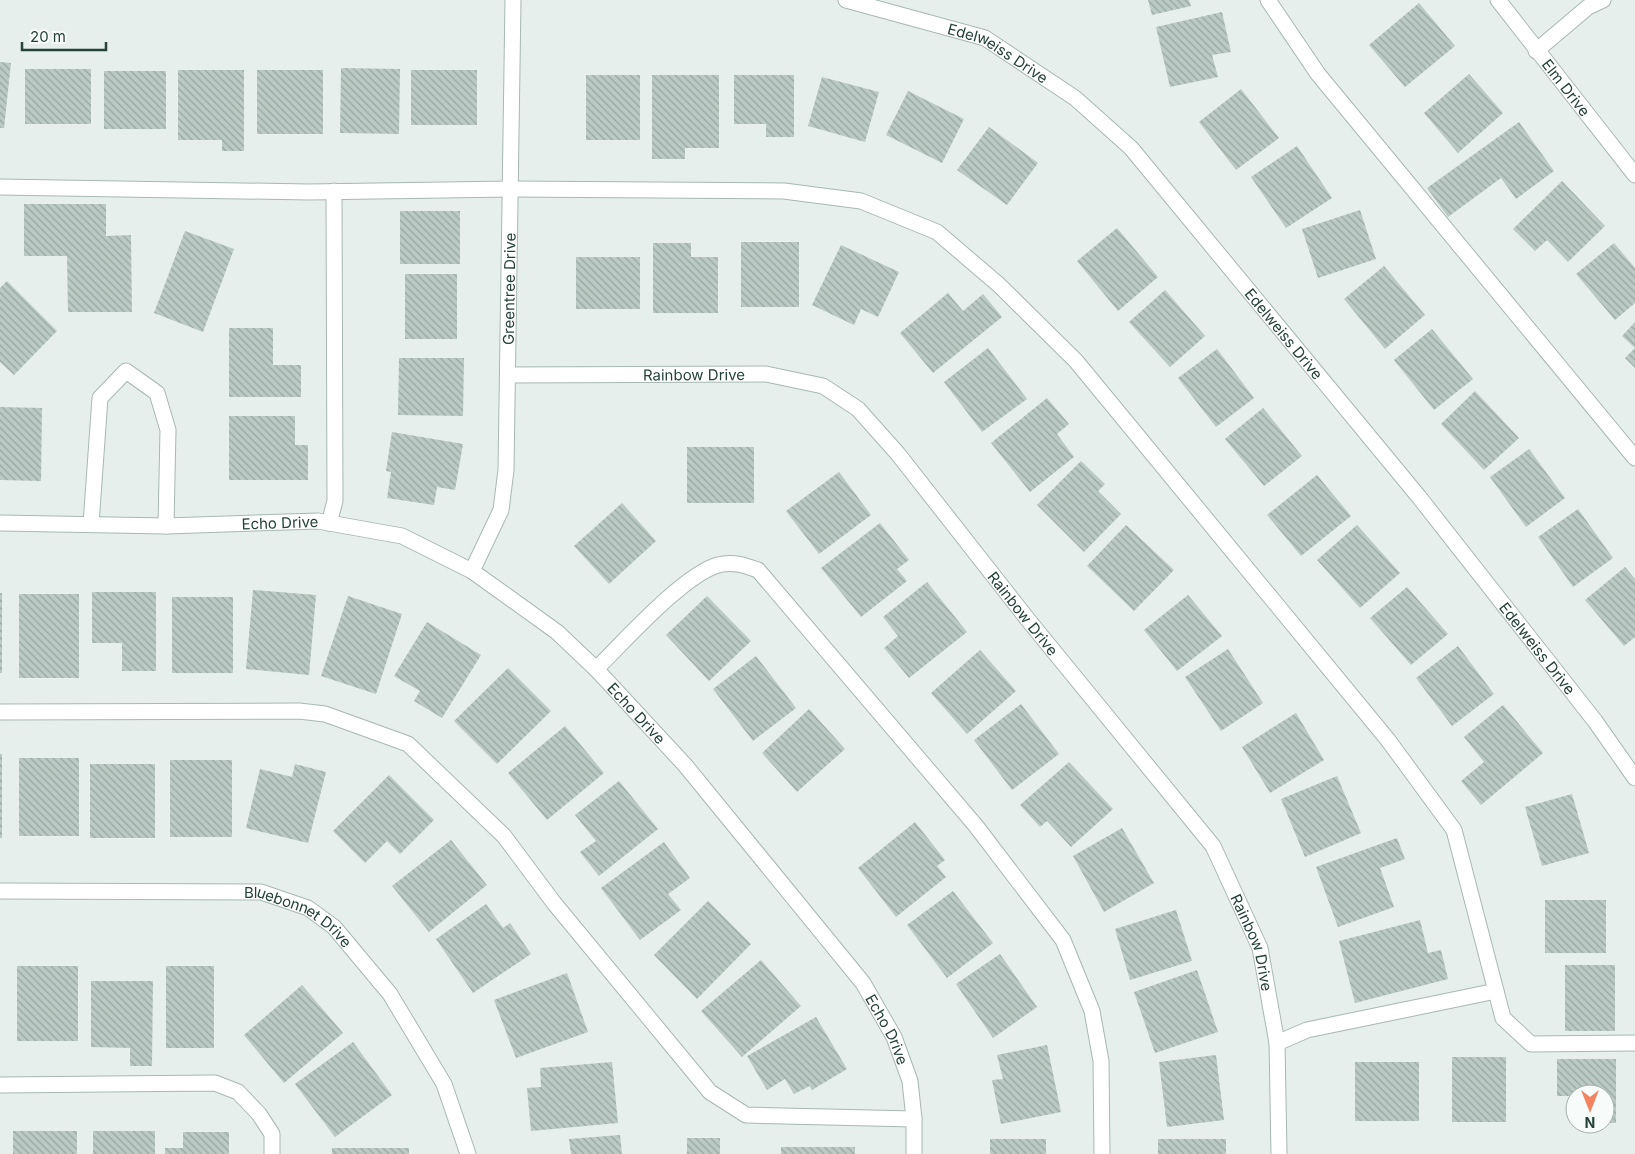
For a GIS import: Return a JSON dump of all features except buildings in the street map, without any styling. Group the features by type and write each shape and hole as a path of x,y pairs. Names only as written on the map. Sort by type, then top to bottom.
{"street":[{"name":"Greentree Drive","path":"472,571 501,510 506,470 509,375 513,0"},
{"name":"Edelweiss Drive","path":"846,0 985,38 1075,98 1132,148 1419,497 1595,721 1635,778"},
{"path":"1268,0 1318,74 1635,458"},
{"name":"Elm Drive","path":"1498,0 1536,51 1635,175"},
{"path":"1536,51 1588,8 1603,0"},
{"path":"0,188 334,191 511,189 784,191 862,201 937,232 999,284 1076,361 1388,740 1454,830 1503,1018 1531,1044 1635,1044"},
{"path":"329,523 335,501 334,191"},
{"path":"91,524 100,398 126,370 157,393 168,430 166,526"},
{"name":"Rainbow Drive","path":"509,375 766,374 823,386 858,409 898,454 1029,621 1213,846 1260,948 1277,1043 1279,1154"},
{"name":"Echo Drive","path":"0,523 166,526 318,521 402,536 472,571 557,632 596,669 684,765 863,983 894,1037 910,1081 914,1119 914,1154"},
{"path":"596,669 690,579 717,565 739,562 758,570 976,826 1063,940 1092,1011 1101,1061 1102,1154"},
{"path":"0,712 299,711 325,714 408,744 504,836 554,903 710,1092 746,1115 914,1119"},
{"name":"Bluebonnet Drive","path":"0,891 261,892 308,908 334,927 390,994 444,1084 468,1154"},
{"path":"1277,1043 1307,1030 1496,991"},
{"path":"0,1085 215,1083 238,1092 259,1114 272,1134 272,1154"}]}
